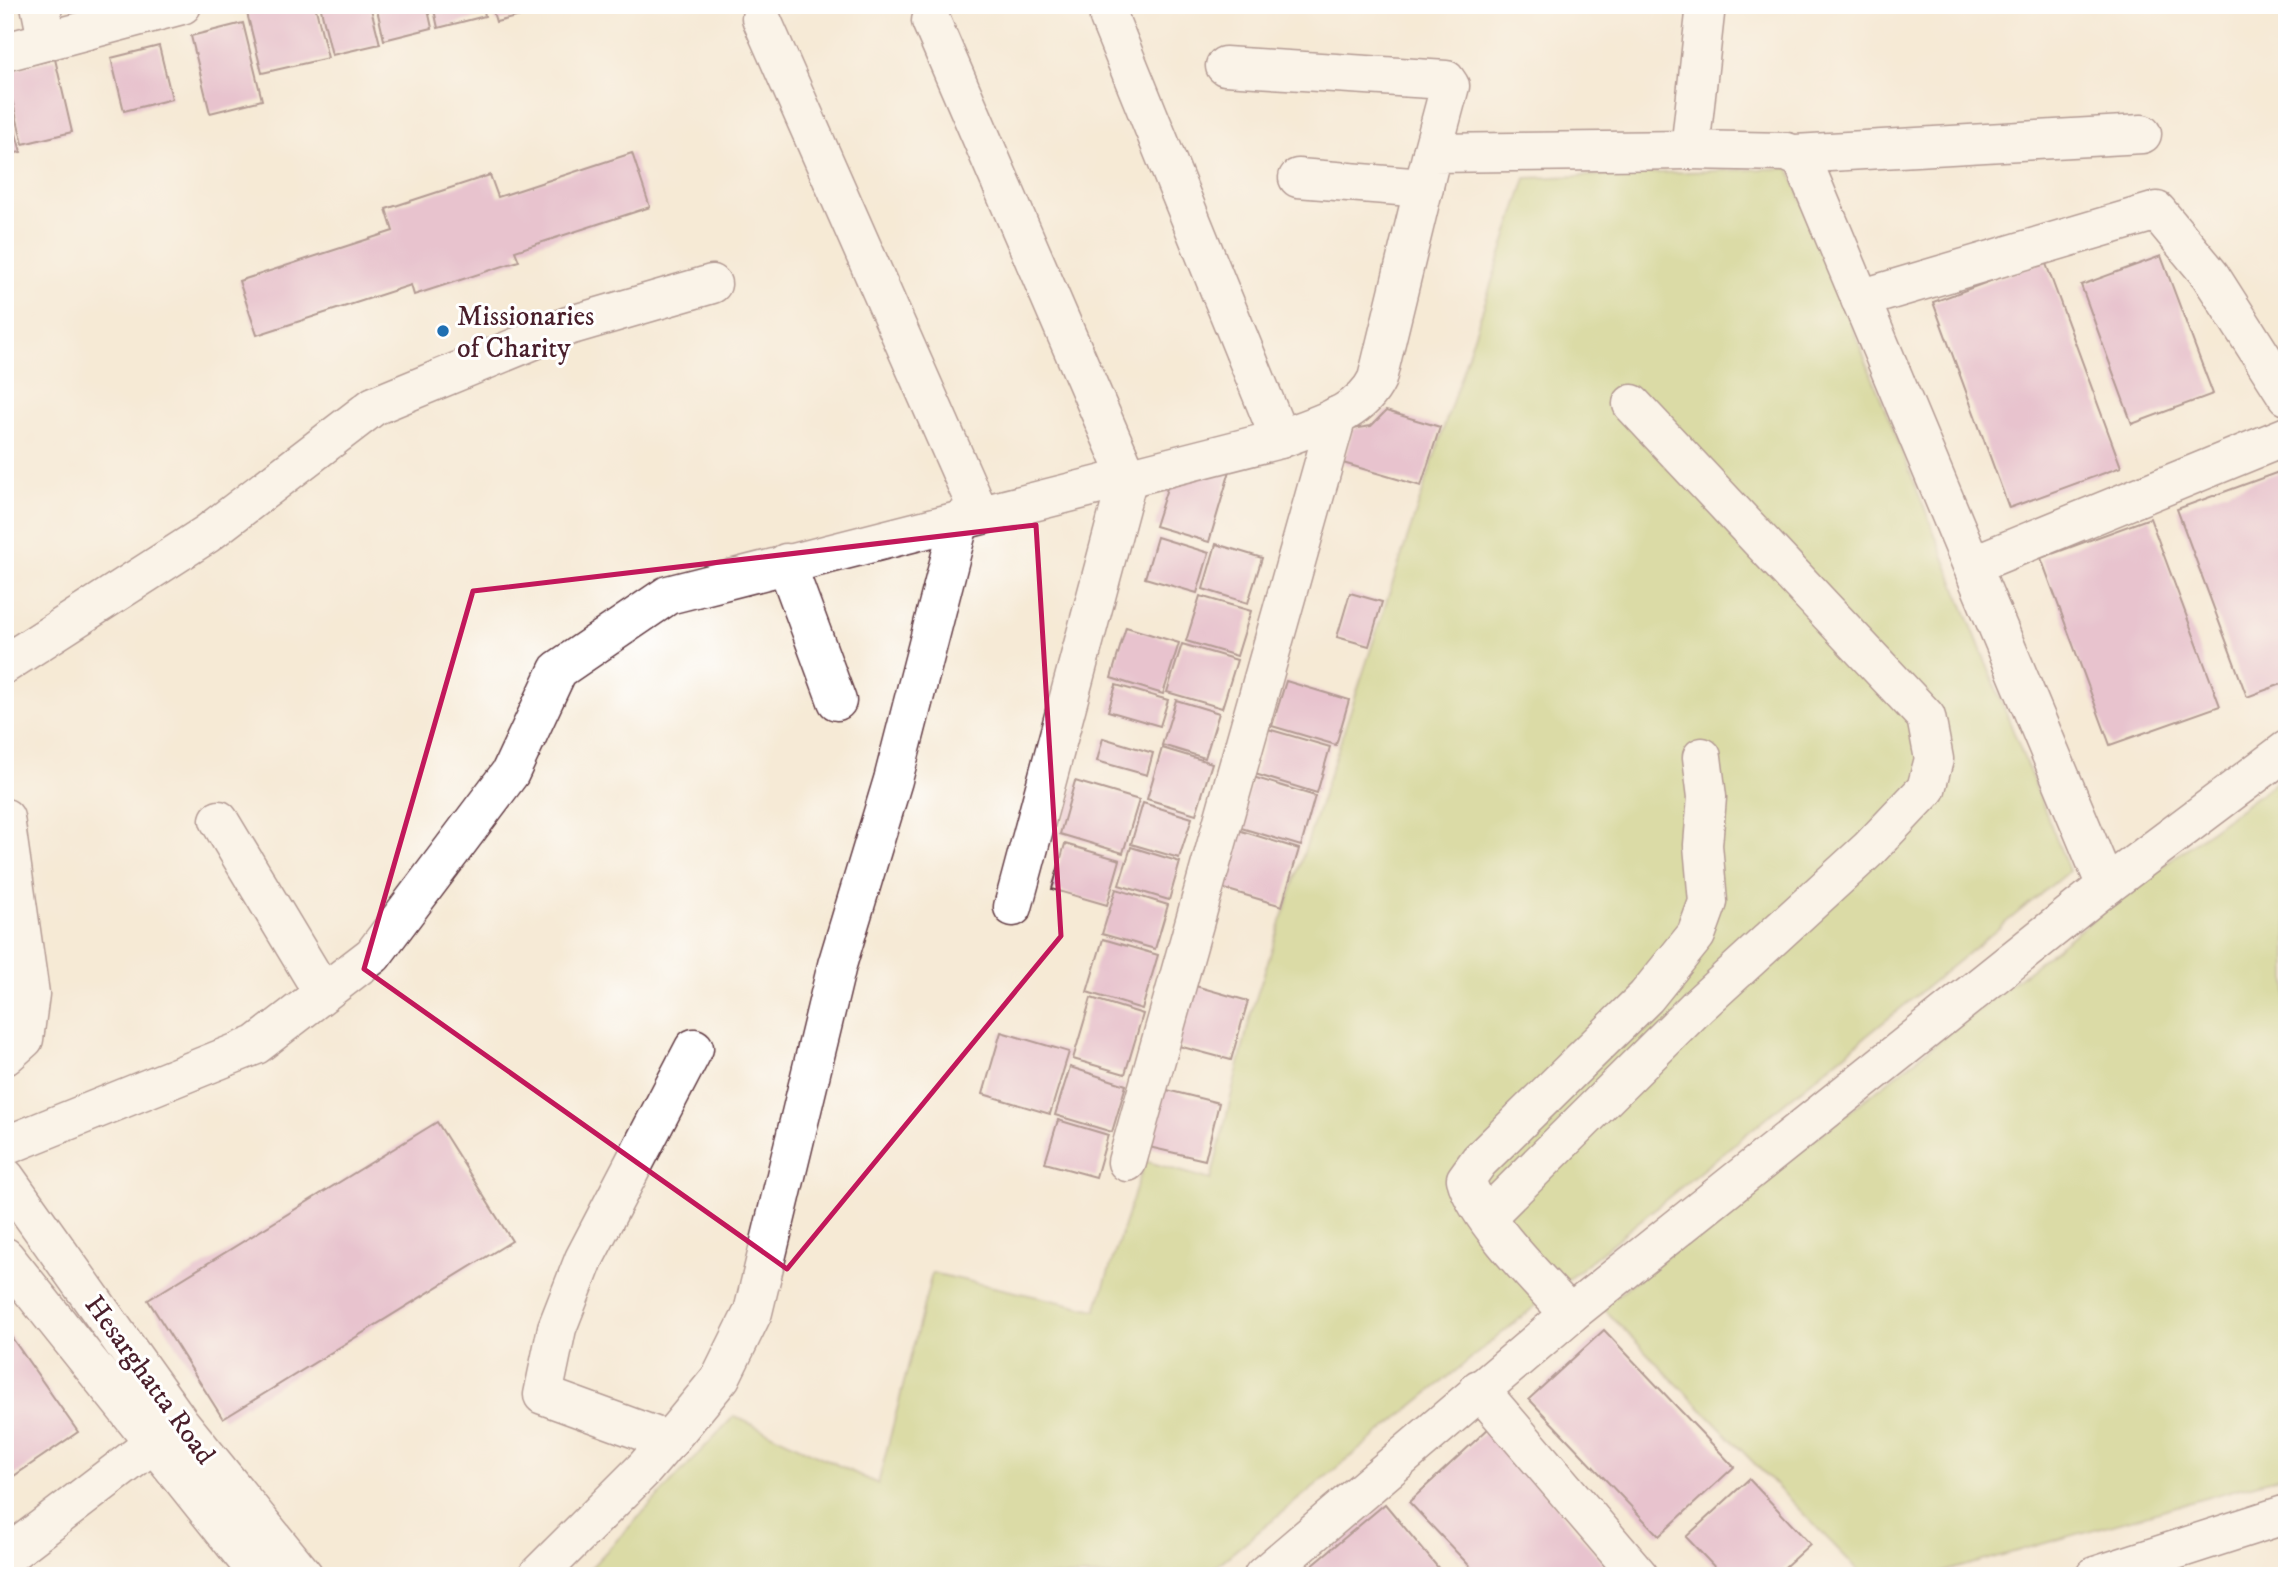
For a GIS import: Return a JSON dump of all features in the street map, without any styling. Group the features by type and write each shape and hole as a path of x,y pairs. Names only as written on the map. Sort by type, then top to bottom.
{"street":[{"path":"5,51 44,22 182,5"},
{"path":"1690,149 1706,5"},
{"path":"537,1576 669,1441 721,1377 753,1312 837,965 970,517 761,18"},
{"path":"1109,18 1280,439"},
{"path":"931,21 1128,477 1013,907"},
{"path":"5,1146 256,1045 373,955 510,773 558,670 668,595 1280,439 1337,416 1364,400 1377,379 1450,86 1446,80 1225,66"},
{"path":"1297,178 1428,171 1690,149 1796,154 2143,134"},
{"path":"1796,154 1802,159 2106,886"},
{"path":"1860,299 2157,211 2210,275 2287,396"},
{"path":"5,664 207,534 374,406 568,326 712,284"},
{"path":"1488,1216 1699,1006 1869,849 1926,789 1934,759 1926,717 1632,404"},
{"path":"1127,1163 1337,416"},
{"path":"1972,565 2287,436"},
{"path":"786,563 837,701"},
{"path":"1263,1576 1570,1314 2106,886 2287,750"},
{"path":"1570,1314 1470,1194 1466,1179 1479,1161 1646,997 1696,935 1708,902 1703,845 1707,797 1702,757"},
{"path":"5,818 30,994 24,1039 5,1056"},
{"path":"219,820 323,993"},
{"path":"669,1441 543,1395 557,1328 584,1259 694,1048"},
{"name":"Hesarghatta Road","path":"5,1177 180,1423 304,1576"},
{"name":"Hesarghatta Road","path":"5,1257 260,1576"},
{"path":"1479,1389 1639,1576"},
{"path":"5,1557 154,1443"},
{"path":"2095,1576 2287,1514"}],"highlighted area":[{"path":"1036,525 1061,936 787,1269 364,969 473,591"}],"green space":[{"path":"1789,168 2069,871 1204,1576 583,1576 734,1416 878,1484 932,1273 1096,1310 1145,1161 1211,1180 1252,1010 1526,178"},
{"path":"2287,774 2287,1475 1929,1576 1864,1576 1602,1307 2129,891"}],"building":[{"path":"277,5 315,5 328,58 262,73 247,13"},
{"path":"320,5 370,5 380,44 332,55"},
{"path":"376,5 427,5 432,28 384,40"},
{"path":"433,5 483,5 485,16 438,28"},
{"path":"491,5 544,5 545,10 496,22"},
{"path":"243,23 262,100 210,113 191,36"},
{"path":"159,46 172,99 124,111 111,58"},
{"path":"55,59 72,132 23,144 5,71"},
{"path":"5,93 21,152 5,155"},
{"path":"632,153 650,207 515,251 519,261 414,295 411,285 257,335 239,281 393,231 386,209 490,175 498,197"},
{"path":"2161,256 2213,394 2132,424 2081,285"},
{"path":"2045,261 2121,467 2009,508 1933,302"},
{"path":"1386,411 1440,427 1421,486 1343,463 1353,429 1371,426"},
{"path":"1232,464 1209,542 1155,526 1169,482"},
{"path":"2287,469 2287,682 2247,697 2177,509"},
{"path":"2150,518 2220,706 2110,745 2041,558"},
{"path":"1157,537 1209,553 1197,593 1145,578"},
{"path":"1216,544 1262,558 1248,603 1203,589"},
{"path":"1350,593 1382,602 1369,646 1337,637"},
{"path":"1200,596 1251,611 1237,656 1186,641"},
{"path":"1126,627 1179,643 1163,694 1111,678"},
{"path":"1182,644 1237,660 1222,708 1167,692"},
{"path":"1286,681 1349,700 1336,745 1272,726"},
{"path":"1116,685 1168,700 1160,726 1108,711"},
{"path":"1176,700 1219,713 1205,758 1162,745"},
{"path":"1268,729 1330,747 1317,793 1255,774"},
{"path":"1103,738 1153,753 1147,775 1097,761"},
{"path":"1162,748 1212,763 1196,814 1147,799"},
{"path":"1253,777 1315,796 1301,846 1238,827"},
{"path":"1075,781 1139,800 1123,853 1060,834"},
{"path":"1143,803 1192,818 1179,858 1131,844"},
{"path":"1235,829 1299,849 1282,906 1218,887"},
{"path":"1065,844 1120,860 1107,905 1052,889"},
{"path":"1131,847 1180,862 1169,900 1119,885"},
{"path":"1116,889 1168,905 1155,949 1102,934"},
{"path":"1103,939 1158,955 1142,1009 1087,992"},
{"path":"1192,985 1248,1001 1231,1060 1175,1045"},
{"path":"1091,998 1143,1014 1125,1074 1073,1059"},
{"path":"1001,1032 1069,1052 1050,1114 983,1094"},
{"path":"1070,1067 1126,1085 1112,1132 1055,1115"},
{"path":"1163,1089 1219,1103 1205,1160 1149,1147"},
{"path":"1058,1120 1108,1135 1096,1177 1045,1163"},
{"path":"437,1122 512,1241 223,1419 148,1300"},
{"path":"5,1328 78,1432 5,1482"},
{"path":"1604,1330 1734,1467 1659,1536 1529,1399"},
{"path":"1489,1428 1614,1576 1479,1576 1409,1502"},
{"path":"1749,1479 1810,1544 1775,1576 1723,1576 1686,1537"},
{"path":"1385,1504 1445,1576 1299,1576"}],"place":[{"name":"Missionaries of Charity","path":"443,331"}]}
